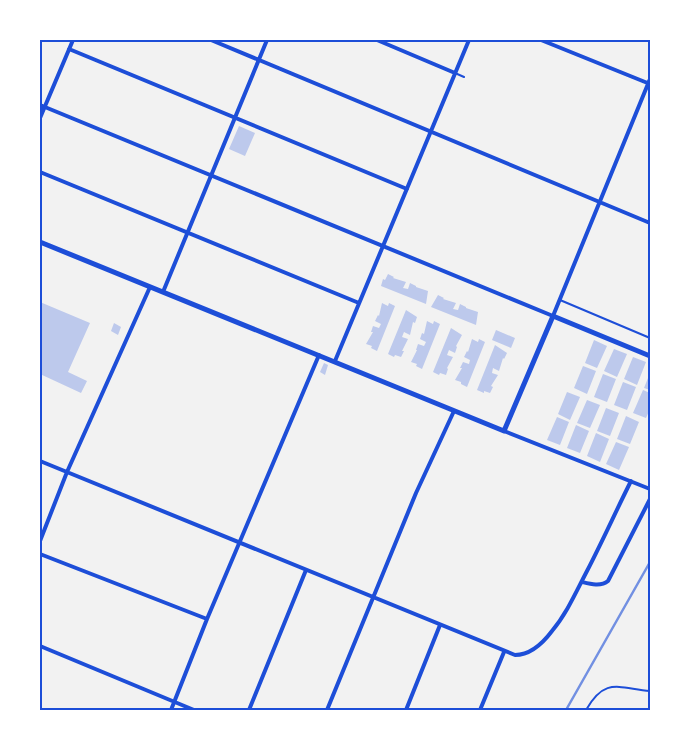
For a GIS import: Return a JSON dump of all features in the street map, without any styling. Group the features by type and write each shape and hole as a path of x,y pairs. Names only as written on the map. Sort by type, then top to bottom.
{"street":[{"path":"40,118 42,106 73,40"},
{"path":"211,40 650,223"},
{"path":"163,292 267,40"},
{"path":"377,40 455,73"},
{"path":"335,362 469,40"},
{"path":"504,431 649,82 541,40"},
{"path":"69,49 407,189"},
{"path":"42,106 650,356"},
{"path":"40,172 358,304"},
{"path":"40,242 650,489"},
{"path":"40,541 67,472 150,287"},
{"path":"171,710 206,619 319,355"},
{"path":"327,710 416,493 454,411"},
{"path":"40,461 504,652 520,655 536,647 551,633 561,619 582,582 631,481"},
{"path":"582,582 604,584 608,581 650,500"},
{"path":"40,554 206,619"},
{"path":"249,710 306,570"},
{"path":"406,710 440,625"},
{"path":"40,646 194,710"},
{"path":"480,710 504,652"}],"lane":[{"path":"455,73 464,77"},
{"path":"560,300 650,338"},
{"path":"586,710 596,695 606,688 615,686 650,691"}],"building":[{"path":"239,126 255,133 245,156 229,149"},
{"path":"388,274 393,278 406,282 403,288 408,289 410,283 428,291 426,304 381,286 383,279 385,280"},
{"path":"438,295 443,299 456,303 453,309 458,310 460,304 478,312 476,325 431,307"},
{"path":"40,302 90,323 68,372 87,381 81,393 40,374"},
{"path":"382,303 388,306 389,303 395,306 377,351 371,348 372,346 366,344 373,332 371,332 373,326 379,328 381,324 375,321 379,316"},
{"path":"406,310 417,317 415,323 413,322 410,335 404,332 402,337 408,339 401,357 395,355 394,357 388,354"},
{"path":"427,321 433,324 434,321 440,324 422,369 416,366 417,364 411,362 418,344 424,346 426,342 420,339 422,333 424,334"},
{"path":"114,323 121,327 118,335 111,331"},
{"path":"451,328 462,335 456,346 455,353 449,350 447,355 453,357 447,368 446,375 440,373 439,375 433,372"},
{"path":"496,330 515,338 511,348 492,340"},
{"path":"472,339 478,342 479,339 485,342 467,387 455,380 462,368 460,368 463,362 469,364 470,360 464,357 468,352"},
{"path":"594,340 607,346 597,368 585,363"},
{"path":"495,345 507,353 503,358 499,371 493,368 492,373 498,375 491,386 493,387 490,393 484,391 484,393 477,390"},
{"path":"614,349 627,354 617,377 604,371"},
{"path":"633,357 646,362 637,385 624,379"},
{"path":"324,363 328,365 325,375 320,372"},
{"path":"583,366 596,371 587,394 574,388"},
{"path":"650,373 650,390 644,388"},
{"path":"603,374 616,379 607,402 594,397"},
{"path":"623,382 636,387 627,410 614,405"},
{"path":"643,390 650,393 650,409 646,418 633,413"},
{"path":"567,392 580,397 570,420 558,414"},
{"path":"587,400 600,405 590,428 577,423"},
{"path":"606,408 619,413 610,436 597,431"},
{"path":"626,416 639,422 630,444 617,439"},
{"path":"557,417 569,422 560,445 547,440"},
{"path":"576,425 589,431 580,453 567,448"},
{"path":"596,433 609,439 600,462 587,456"},
{"path":"616,442 629,447 619,470 606,464"}],"railway":[{"path":"566,710 650,562"}]}
